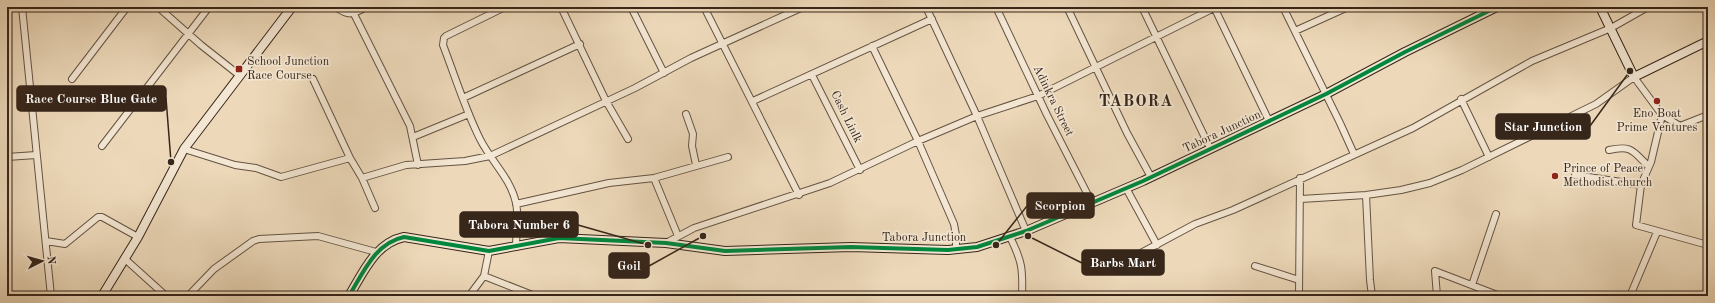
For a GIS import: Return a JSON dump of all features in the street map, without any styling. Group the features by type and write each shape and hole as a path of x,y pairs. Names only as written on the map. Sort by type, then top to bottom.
{"street":[{"path":"22,7 51,296"},
{"path":"72,79 127,7"},
{"path":"158,7 188,34 239,75"},
{"path":"102,146 210,7"},
{"path":"102,296 138,237 184,149 292,7"},
{"path":"336,7 348,14 354,14 366,7"},
{"path":"505,7 444,38 443,45 469,114 490,156 501,168 516,204 516,247"},
{"path":"562,7 606,101 628,139"},
{"path":"631,7 664,73"},
{"path":"704,7 753,101 799,195"},
{"path":"362,178 406,165 465,161 490,156 802,7"},
{"path":"926,7 977,116 1026,231"},
{"name":"Adinkra Street","path":"996,7 1038,96 1092,203"},
{"path":"1067,7 1097,67 1127,133 1151,177"},
{"path":"1142,7 1158,37 1210,148"},
{"path":"666,243 694,228 799,195 860,170 918,141 977,116 1038,96 1215,7 1269,121"},
{"path":"1283,7 1354,154"},
{"path":"1295,31 1348,7"},
{"name":"Tabora Junction","path":"349,296 377,252 393,239 404,238 489,251 559,238 666,243 725,252 851,247 956,250 977,247 1026,231 1151,177 1326,94 1405,52 1497,7"},
{"path":"1600,7 1634,77 1662,115 1680,126 1708,115"},
{"path":"1111,269 1196,224 1233,210 1300,178 1413,128 1532,61 1611,28 1648,7"},
{"path":"354,14 410,126 414,137 418,165"},
{"path":"753,101 932,19"},
{"path":"1302,199 1366,195 1401,190 1430,183 1462,170 1596,104 1634,77 1708,41"},
{"path":"462,98 580,44"},
{"path":"872,46 918,141 954,224 956,250"},
{"name":"Cash Linlk","path":"812,75 860,170"},
{"path":"313,79 350,158 362,178 375,208"},
{"path":"1461,100 1489,157"},
{"path":"414,137 469,114"},
{"path":"686,114 694,134 692,146 696,165"},
{"path":"1662,115 1648,166 1641,185 1636,225 1708,245"},
{"path":"1609,150 1622,147 1628,148 1648,166"},
{"path":"184,149 235,165 256,168 281,177 350,158"},
{"path":"7,157 36,155"},
{"path":"516,204 609,183 654,178 728,157"},
{"path":"1575,175 1641,185"},
{"path":"654,178 678,236"},
{"path":"1299,296 1302,199 1300,178"},
{"path":"1126,188 1157,245"},
{"path":"1366,195 1372,296"},
{"path":"1472,285 1496,214"},
{"path":"46,241 65,244 98,217 102,217 138,237"},
{"path":"1630,296 1657,232"},
{"path":"188,296 214,269 253,241 259,239 318,236 377,252"},
{"path":"1010,237 1022,267 1022,296"},
{"path":"469,296 484,276 489,251"},
{"path":"125,259 166,296"},
{"path":"1255,266 1299,280"},
{"path":"1437,296 1435,271 1500,296"},
{"path":"484,276 535,296"},
{"path":"1705,296 1708,291"}],"cycle path":[{"path":"349,296 365,269 378,252 394,240 404,237 489,251 559,238 666,243 725,251 851,247 948,250 977,247 1026,231 1143,181 1326,94 1405,52 1497,7"}],"place":[{"name":"School Junction Race Course","path":"239,69"},
{"name":"Star Junction","path":"1630,71"},
{"name":"Eno Boat Prime Ventures","path":"1657,101"},
{"name":"Race Course Blue Gate","path":"171,162"},
{"name":"Prince of Peace Methodist church","path":"1555,176"},
{"name":"Goil","path":"703,236"},
{"name":"Barbs Mart","path":"1028,236"},
{"name":"Tabora Number 6","path":"648,245"},
{"name":"Scorpion","path":"996,245"}],"district":[{"name":"TABORA","path":"1136,102"}]}
